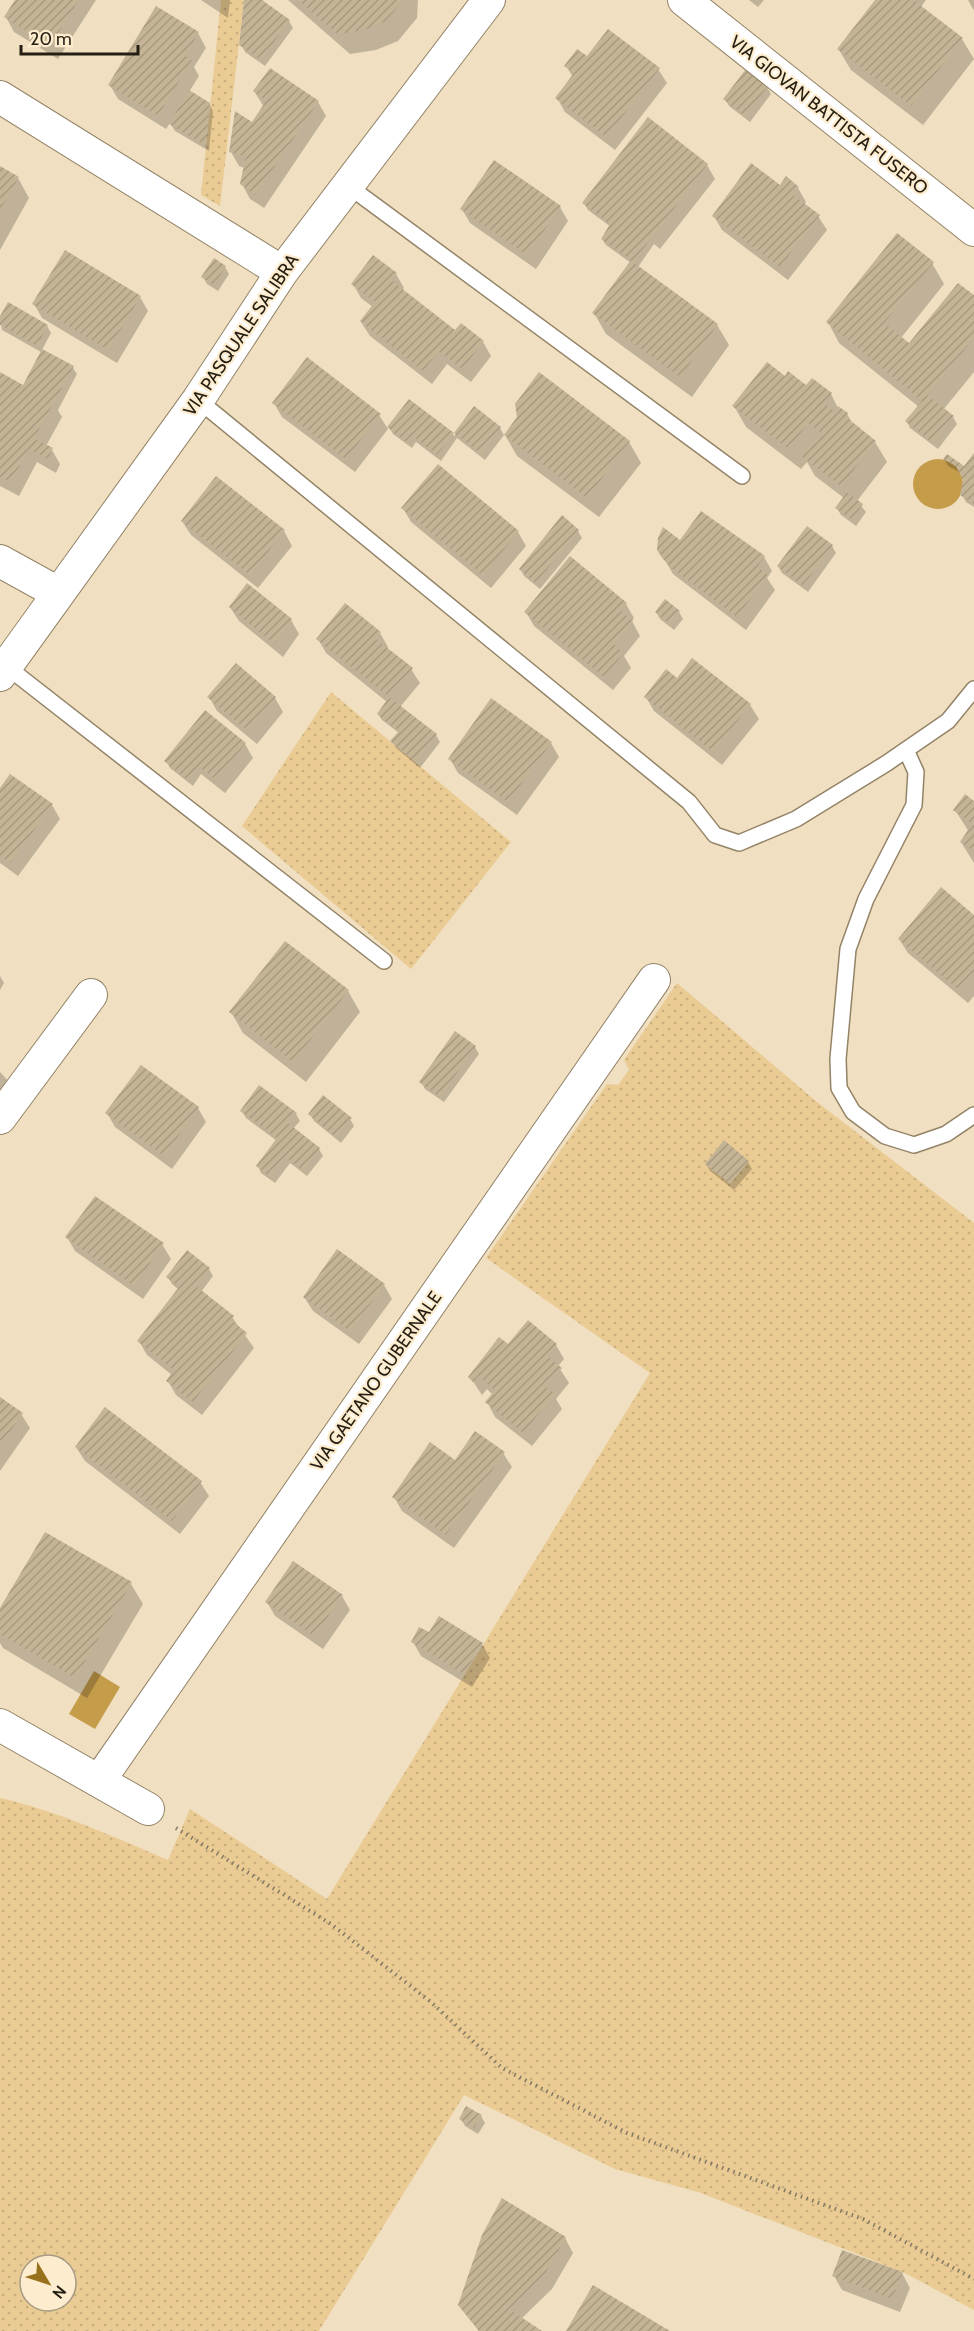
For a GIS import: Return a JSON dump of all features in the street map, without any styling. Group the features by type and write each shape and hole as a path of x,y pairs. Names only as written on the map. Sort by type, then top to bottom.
{"street":[{"name":"VIA PASQUALE SALIBRA","path":"3,671 198,400 282,272 489,0"},
{"name":"VIA GIOVAN BATTISTA FUSERO","path":"684,0 974,230"},
{"path":"0,97 282,272"},
{"path":"0,561 58,593"},
{"name":"VIA GAETANO GUBERNALE","path":"99,1781 654,980"},
{"path":"0,1118 91,995"},
{"path":"0,1725 148,1809"}],"lane":[{"path":"347,185 742,476"},
{"path":"198,400 689,802 715,835 739,843 796,819 948,722 974,689"},
{"path":"3,671 384,962"},
{"path":"906,750 916,772 914,805 866,900 848,949 838,1059 839,1088 853,1112 885,1136 914,1145 946,1134 974,1114"}],"path":[{"path":"148,1809 331,1924 431,2002 502,2068 627,2133 863,2219 974,2279"}],"shaded area":[{"path":"221,0 244,0 220,206 201,195"},
{"path":"938,459 956,466 963,484 956,502 938,509 920,502 913,484 920,466"},
{"path":"331,692 511,842 411,969 242,826"},
{"path":"677,983 817,1102 974,1223 974,2310 903,2272 701,2193 615,2169 464,2095 319,2331 0,2331 0,1798 64,1817 168,1860 190,1809 327,1899 650,1373 486,1258 607,1084 618,1085 629,1070 624,1060"},
{"path":"94,1671 120,1687 95,1729 69,1714"}],"building":[{"path":"15,0 79,0 50,46 4,17"},
{"path":"244,0 262,0 290,20 261,60 239,45"},
{"path":"298,0 403,0 386,21 364,30 337,34"},
{"path":"875,0 917,0 916,2 963,38 911,106 837,49"},
{"path":"156,6 199,32 185,56 192,60 158,116 108,85"},
{"path":"608,29 660,68 606,137 555,98 574,73 564,66 577,49 587,56"},
{"path":"270,68 319,101 255,195 240,184 246,156 229,152 235,111 252,122 266,101 253,91"},
{"path":"746,69 768,86 745,116 723,99"},
{"path":"189,90 210,103 206,146 169,124"},
{"path":"648,117 708,164 633,262 718,324 680,377 592,313 631,260 601,239 610,224 582,203"},
{"path":"494,160 561,206 527,255 460,209"},
{"path":"751,163 780,185 786,176 799,187 793,195 820,215 780,267 712,216"},
{"path":"0,166 19,177 0,210"},
{"path":"897,233 934,262 884,323 909,343 958,283 974,295 974,338 927,395 954,416 933,443 905,421 922,401 826,322"},
{"path":"65,250 141,296 108,350 32,304"},
{"path":"373,255 397,273 391,280 455,330 461,323 484,341 462,369 439,351 423,371 360,321 375,302 351,284"},
{"path":"214,258 226,266 214,285 201,277"},
{"path":"8,302 48,325 37,346 0,325 0,316"},
{"path":"42,349 74,366 34,438 53,448 48,459 29,449 11,482 0,477 0,372 23,385"},
{"path":"307,357 381,414 346,459 272,403"},
{"path":"767,362 785,376 788,371 806,385 812,378 832,393 824,403 834,411 838,406 848,413 846,417 876,441 841,486 801,456 820,432 808,423 789,449 732,406"},
{"path":"539,372 630,441 587,498 504,435 517,417 515,404"},
{"path":"409,399 454,433 437,455 412,436 407,442 387,427"},
{"path":"474,406 501,427 481,454 454,433"},
{"path":"974,453 974,504 960,495 963,480 956,466 943,459 947,454 964,466"},
{"path":"438,464 519,531 483,575 401,508"},
{"path":"216,476 285,530 250,575 181,521"},
{"path":"847,492 863,504 852,520 835,508"},
{"path":"701,511 765,556 757,567 768,575 737,617 673,569 657,550 658,538 663,527 680,540"},
{"path":"562,515 579,530 536,583 519,569"},
{"path":"807,526 833,545 803,586 777,566"},
{"path":"570,556 627,603 621,611 633,621 614,645 624,653 604,677 524,612"},
{"path":"247,583 292,619 274,644 229,607"},
{"path":"665,599 680,611 670,624 655,612"},
{"path":"345,603 381,632 376,639 413,668 389,697 316,639"},
{"path":"692,658 751,704 713,752 644,697 666,669 677,678"},
{"path":"236,663 276,697 248,731 207,697"},
{"path":"389,697 437,734 416,762 390,741 399,731 377,714"},
{"path":"491,698 552,742 508,802 448,759"},
{"path":"205,710 246,743 216,780 199,766 188,780 164,761"},
{"path":"10,774 53,804 10,863 0,856 0,788"},
{"path":"965,794 974,801 974,851 960,842 972,824 953,810"},
{"path":"941,887 974,915 974,973 959,990 898,939"},
{"path":"285,941 349,990 293,1062 229,1012"},
{"path":"455,1031 476,1046 440,1097 419,1082"},
{"path":"141,1065 199,1107 164,1156 105,1113"},
{"path":"259,1085 297,1113 288,1123 320,1148 303,1170 285,1157 270,1177 256,1166 277,1138 240,1111"},
{"path":"323,1095 352,1118 336,1137 308,1114"},
{"path":"724,1140 749,1161 730,1184 705,1164"},
{"path":"95,1196 164,1243 134,1286 65,1237"},
{"path":"337,1249 385,1284 350,1331 303,1297"},
{"path":"187,1250 210,1268 196,1286 234,1316 231,1320 247,1333 193,1402 166,1381 174,1370 137,1341 179,1287 166,1277"},
{"path":"528,1320 557,1344 548,1356 562,1368 546,1387 555,1394 523,1433 485,1402 495,1390 478,1376 473,1382 468,1377 499,1337 508,1344"},
{"path":"0,1397 23,1413 0,1446"},
{"path":"105,1407 202,1481 172,1521 75,1447"},
{"path":"475,1431 505,1452 446,1535 392,1497 430,1442 455,1460"},
{"path":"45,1532 132,1582 75,1678 0,1634 0,1608"},
{"path":"293,1561 343,1595 314,1636 265,1602"},
{"path":"439,1616 483,1643 464,1674 411,1642 419,1627 429,1632"},
{"path":"466,2106 482,2115 474,2128 459,2119"},
{"path":"502,2198 566,2237 545,2274 509,2309 542,2331 479,2331 458,2305 482,2235"},
{"path":"842,2250 903,2272 892,2299 832,2276"},
{"path":"593,2285 670,2331 566,2331"}]}
